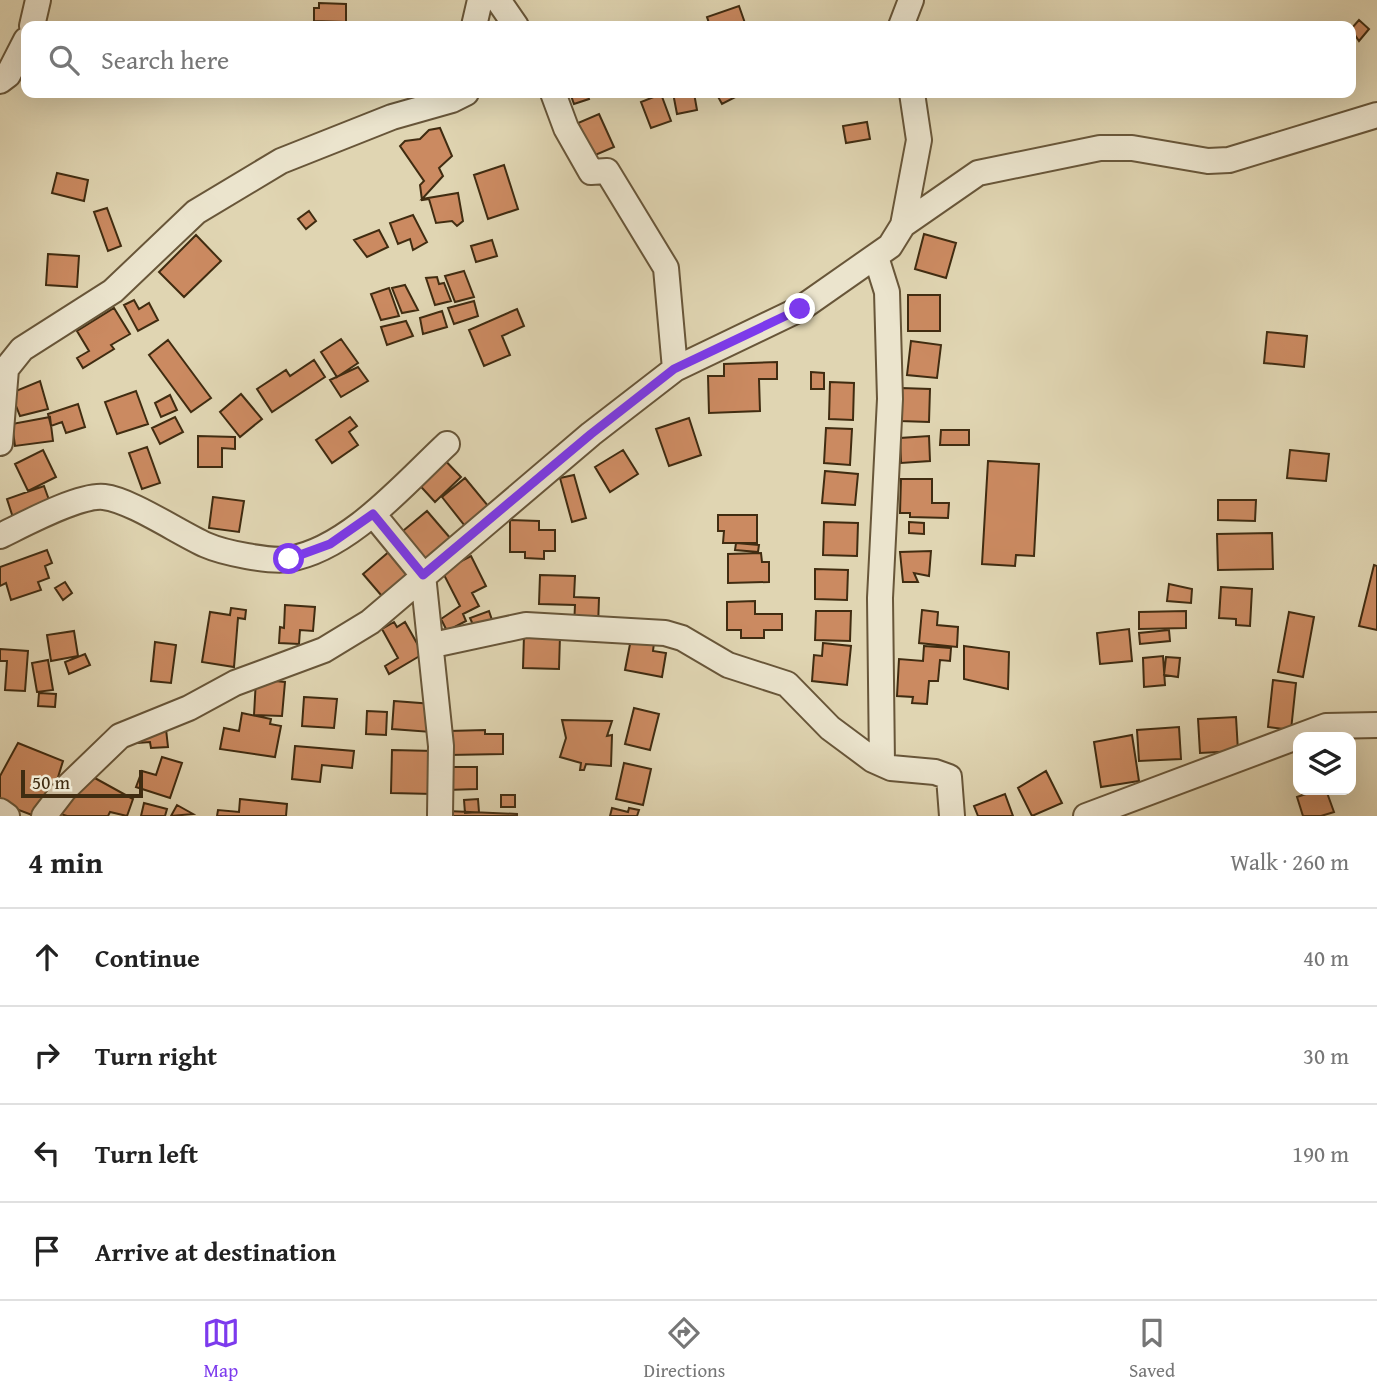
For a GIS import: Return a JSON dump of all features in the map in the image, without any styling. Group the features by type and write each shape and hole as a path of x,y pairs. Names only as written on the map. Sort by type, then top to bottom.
{"street":[{"path":"33,21 38,0"},
{"path":"475,21 480,0"},
{"path":"498,0 513,21"},
{"path":"903,21 911,0"},
{"path":"0,81 8,75 21,50"},
{"path":"0,443 6,369 22,349 113,292 196,212 281,161 392,117 449,98"},
{"path":"555,98 566,128 591,172 607,171 666,268 674,369"},
{"path":"44,816 64,790 120,736 189,708 235,683 324,650 370,622 591,434 674,369 800,309 890,246 903,225 919,140 913,98"},
{"path":"903,225 978,173 1100,148 1132,148 1208,161 1228,160 1377,116"},
{"path":"876,257 887,292 890,399 880,598 882,764"},
{"path":"0,536 63,507 104,497 145,513 208,546 247,556 289,559 330,544 373,514 447,444"},
{"path":"373,514 423,575 433,645 441,746 440,816"},
{"path":"433,645 526,625 665,633 682,638 728,665 787,684 830,728 882,764 891,768 935,772 949,777 952,816"},
{"path":"1086,816 1326,726 1377,725"},
{"path":"0,811 7,816"}],"building":[{"path":"319,3 346,4 346,21 314,21 314,8 319,8"},
{"path":"739,6 744,21 708,21 707,17"},
{"path":"1359,20 1369,29 1359,41 1356,36 1356,23"},
{"path":"572,98 589,98 589,99 574,104"},
{"path":"651,98 662,98 671,121 651,128 641,102"},
{"path":"674,98 695,98 697,110 677,114"},
{"path":"719,98 733,98 722,104"},
{"path":"599,114 614,147 593,156 578,123"},
{"path":"867,122 870,139 846,143 843,126"},
{"path":"440,128 452,156 439,168 443,176 422,199 458,193 463,221 457,226 452,221 436,223 429,199 422,200 420,185 424,181 400,146 405,141 420,139 429,130"},
{"path":"504,165 518,209 488,219 474,175"},
{"path":"57,173 88,180 84,201 52,193"},
{"path":"107,208 121,246 108,251 94,212"},
{"path":"309,211 316,221 306,229 298,219"},
{"path":"413,215 427,242 413,250 410,239 398,244 390,223"},
{"path":"379,230 388,247 367,257 354,240"},
{"path":"924,234 956,243 946,278 915,269"},
{"path":"196,235 221,261 184,297 159,272"},
{"path":"492,240 497,256 476,262 471,246"},
{"path":"48,254 79,256 77,287 46,285"},
{"path":"464,271 474,297 455,302 445,276"},
{"path":"437,277 439,284 444,283 451,301 435,305 426,278"},
{"path":"405,285 418,310 402,313 392,288"},
{"path":"389,288 399,316 381,320 371,294"},
{"path":"908,295 940,295 940,331 908,331"},
{"path":"134,300 139,309 149,303 158,320 138,331 124,305"},
{"path":"474,301 478,316 454,324 448,308"},
{"path":"114,308 130,334 111,345 114,349 83,368 77,358 89,351 77,331"},
{"path":"517,309 524,326 502,336 510,355 484,366 469,330"},
{"path":"442,311 447,327 423,334 420,318"},
{"path":"406,321 413,336 387,345 381,327"},
{"path":"1267,332 1307,336 1304,367 1264,363"},
{"path":"341,339 358,363 337,377 321,352"},
{"path":"168,340 211,398 191,412 149,355"},
{"path":"911,341 941,345 937,378 907,375"},
{"path":"314,360 325,377 272,412 257,389 286,370 290,376"},
{"path":"777,362 777,379 759,379 760,411 709,413 708,376 724,376 724,364"},
{"path":"358,367 368,381 341,397 330,380"},
{"path":"811,372 824,373 824,389 811,389"},
{"path":"40,381 48,409 20,416 11,393"},
{"path":"830,382 854,383 853,420 829,419"},
{"path":"901,388 930,389 929,422 900,421"},
{"path":"136,391 148,424 117,434 105,402"},
{"path":"241,394 262,419 240,437 220,412"},
{"path":"170,395 177,410 161,417 155,403"},
{"path":"78,404 85,427 66,433 62,422 51,426 48,414"},
{"path":"50,417 53,441 15,446 12,424"},
{"path":"175,417 183,432 160,444 152,428"},
{"path":"350,417 357,426 349,432 358,445 332,463 316,440"},
{"path":"689,418 701,455 669,466 656,429"},
{"path":"826,428 852,429 850,465 824,463"},
{"path":"941,430 969,430 969,445 940,445"},
{"path":"198,436 235,437 235,449 222,448 222,467 198,467"},
{"path":"929,436 930,461 901,463 900,438"},
{"path":"147,447 160,483 142,489 129,453"},
{"path":"43,450 56,477 28,491 15,464"},
{"path":"623,450 638,474 610,492 595,467"},
{"path":"1290,450 1329,454 1326,481 1287,478"},
{"path":"438,453 461,477 435,502 413,478"},
{"path":"988,461 1039,464 1034,556 1016,555 1015,566 982,564"},
{"path":"825,471 858,474 855,505 822,503"},
{"path":"574,475 586,518 572,522 560,478"},
{"path":"465,478 489,507 465,526 442,497"},
{"path":"901,479 932,479 932,503 949,503 948,518 910,517 910,513 900,513"},
{"path":"44,486 53,511 15,524 7,499"},
{"path":"213,497 244,501 239,532 209,528"},
{"path":"1218,500 1256,500 1255,521 1218,520"},
{"path":"427,511 451,539 422,563 398,535"},
{"path":"718,515 757,515 757,543 723,543 724,531 718,531"},
{"path":"510,520 539,521 539,530 555,530 555,551 544,551 544,559 525,558 525,552 510,552"},
{"path":"824,522 858,523 857,556 823,555"},
{"path":"909,522 924,523 924,534 909,533"},
{"path":"1272,533 1273,569 1218,570 1217,534"},
{"path":"736,543 759,545 758,552 735,550"},
{"path":"47,550 52,563 45,566 49,578 38,582 41,590 11,600 6,583 0,586 0,567"},
{"path":"391,550 415,578 387,602 363,574"},
{"path":"931,551 929,576 914,573 918,582 903,582 900,552"},
{"path":"761,553 762,562 769,562 769,582 728,583 728,554"},
{"path":"471,556 486,586 472,593 479,606 463,614 466,621 447,631 441,619 460,606 442,571"},
{"path":"1374,565 1377,566 1377,630 1359,626"},
{"path":"815,569 848,570 847,600 815,599"},
{"path":"540,575 575,576 574,597 599,598 598,627 574,626 575,605 539,604"},
{"path":"65,582 72,593 63,600 55,588"},
{"path":"1169,584 1192,589 1191,603 1167,601"},
{"path":"1221,587 1252,589 1250,626 1236,625 1236,619 1219,618"},
{"path":"755,601 755,614 782,614 782,630 764,630 764,638 741,638 741,630 727,630 727,602"},
{"path":"285,605 315,607 313,631 300,630 299,644 279,643 280,627 284,628"},
{"path":"231,608 246,610 245,619 238,618 234,667 202,662 210,612 230,615"},
{"path":"922,610 938,612 937,625 958,627 957,647 919,643"},
{"path":"489,611 492,620 474,627 470,618"},
{"path":"816,611 851,611 850,641 815,640"},
{"path":"1186,611 1186,628 1139,629 1139,612"},
{"path":"1289,612 1314,617 1303,677 1278,672"},
{"path":"394,622 397,627 405,622 423,654 389,674 385,666 398,658 382,629"},
{"path":"1129,629 1132,661 1100,664 1097,633"},
{"path":"1169,630 1170,641 1140,644 1139,633"},
{"path":"74,631 78,656 51,661 47,635"},
{"path":"524,635 560,636 559,669 523,668"},
{"path":"631,639 654,643 653,651 666,653 662,677 625,670"},
{"path":"155,642 176,645 171,683 151,681"},
{"path":"823,643 851,646 847,685 812,681 814,655 822,656"},
{"path":"924,646 951,648 950,661 940,660 938,681 929,681 927,704 912,703 913,697 897,696 899,659 923,661"},
{"path":"964,646 1009,652 1008,689 964,679"},
{"path":"0,649 28,651 25,691 5,690 7,661 0,661"},
{"path":"85,654 90,665 69,674 65,662"},
{"path":"1163,656 1165,685 1144,687 1143,658"},
{"path":"1166,657 1180,658 1178,677 1164,675"},
{"path":"48,660 53,690 37,692 32,663"},
{"path":"256,679 285,682 282,716 254,715"},
{"path":"1273,680 1296,683 1291,730 1268,727"},
{"path":"39,693 56,694 55,707 38,706"},
{"path":"304,697 337,699 334,728 302,726"},
{"path":"394,701 433,704 431,732 392,729"},
{"path":"634,708 659,714 650,750 625,744"},
{"path":"367,711 387,712 386,735 366,734"},
{"path":"242,713 271,719 270,724 281,726 275,757 220,749 224,728 239,731"},
{"path":"1236,717 1238,751 1200,753 1198,719"},
{"path":"562,720 612,721 607,736 612,735 611,766 586,764 584,770 580,770 581,763 560,757 566,738"},
{"path":"1179,727 1181,759 1139,761 1137,730"},
{"path":"166,729 168,747 151,748 150,742 138,743 137,732"},
{"path":"485,730 485,734 503,734 503,754 449,755 449,731"},
{"path":"1132,735 1139,781 1101,787 1094,742"},
{"path":"18,743 63,761 55,787 32,815 0,803 0,776"},
{"path":"295,746 354,751 352,768 322,765 320,782 292,779"},
{"path":"392,750 434,751 433,794 391,793"},
{"path":"162,757 182,763 170,798 136,787 142,771 156,775"},
{"path":"624,763 651,769 643,805 616,799"},
{"path":"446,767 477,767 477,789 447,790"},
{"path":"1046,771 1062,803 1032,816 1018,788"},
{"path":"93,777 133,799 127,816 110,812 108,816 67,816 54,812"},
{"path":"1005,794 1013,816 978,816 974,806"},
{"path":"501,795 515,795 515,807 501,807"},
{"path":"1328,795 1334,812 1321,816 1303,816 1297,797"},
{"path":"240,799 287,804 286,816 217,816 218,810 239,812"},
{"path":"478,799 479,812 465,813 464,800"},
{"path":"144,803 167,809 165,816 141,816"},
{"path":"177,805 193,814 171,816"},
{"path":"612,808 628,812 629,808 639,810 637,816 610,816"},
{"path":"447,811 517,814 517,816 447,816"}],"route":[{"path":"289,559 330,544 373,514 423,575 591,434 674,369 800,309"}]}
